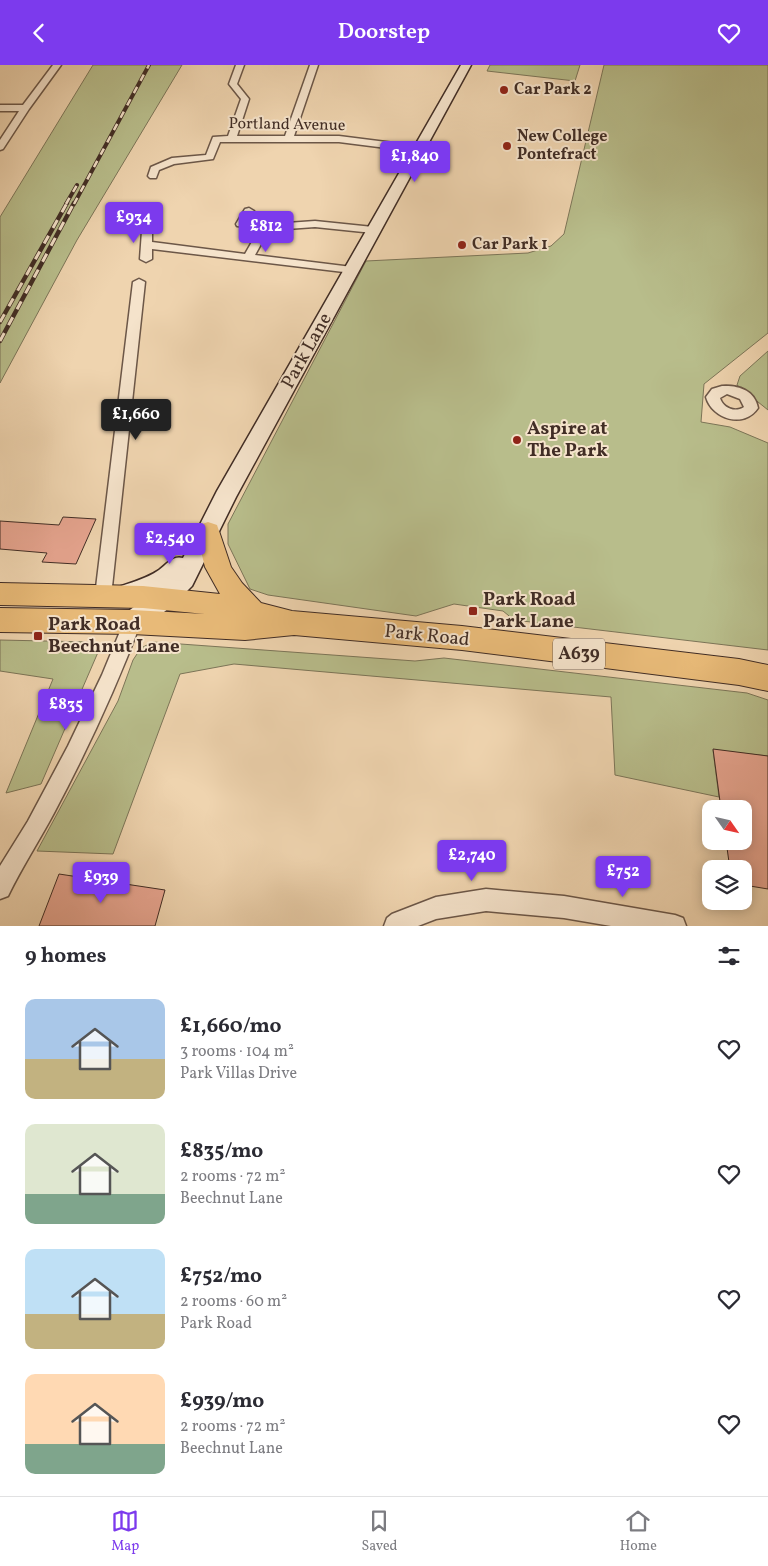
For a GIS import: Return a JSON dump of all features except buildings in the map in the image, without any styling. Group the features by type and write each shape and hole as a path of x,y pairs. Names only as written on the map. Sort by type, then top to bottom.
{"main road":[{"name":"Park Lane","path":"132,622 164,599 184,579 230,488 466,65"},
{"path":"111,597 155,585 167,579 204,540 222,579 230,590 251,609"},
{"name":"Park Road","path":"0,594 164,599 251,609 294,623"},
{"name":"Park Road","path":"0,620 132,622 187,626 245,627 294,623 462,639 739,672 768,678"}],"street":[{"path":"0,147 25,108 57,65"},
{"path":"232,139 244,99 233,84 240,65"},
{"path":"289,139 314,65"},
{"path":"0,108 25,108"},
{"name":"Portland Avenue","path":"153,176 154,169 172,161 210,157 216,139 339,139 418,149"},
{"path":"249,211 242,224 273,227 315,224 373,231"},
{"path":"146,259 147,231"},
{"path":"248,257 261,235"},
{"path":"147,245 352,270"},
{"path":"111,597 139,282"},
{"path":"0,887 35,828 91,721 108,685 132,622"},
{"path":"395,926 400,922 436,908 486,899 564,907 675,926"}],"green space":[{"path":"93,65 182,65 77,240 0,383 0,217"},
{"path":"490,65 580,65 575,81 487,71"},
{"name":"Aspire at The Park","path":"604,65 768,65 768,333 704,384 701,422 730,427 768,443 768,650 514,620 503,611 454,604 416,616 268,595 250,589 228,544 228,524 366,261 528,253 551,246 564,234"},
{"path":"768,351 768,410 737,385 740,376"},
{"path":"0,640 91,642 99,650 41,784 6,793 53,679 0,671"},
{"path":"153,642 415,661 444,658 747,693 768,700 768,756 713,750 719,797 615,775 611,697 234,664 180,674 113,854 37,851 118,701 133,660 141,648"}],"railway":[{"path":"74,204 149,65"},
{"path":"66,204 77,185"},
{"path":"0,322 67,203"},
{"path":"0,341 74,203"}],"place":[{"name":"Car Park 2","path":"504,90"},
{"name":"New College Pontefract","path":"507,146"},
{"name":"Car Park 1","path":"462,245"},
{"name":"Aspire at The Park","path":"517,440"},
{"name":"Park Road Park Lane","path":"473,611"},
{"name":"Park Road Beechnut Lane","path":"38,636"}]}
